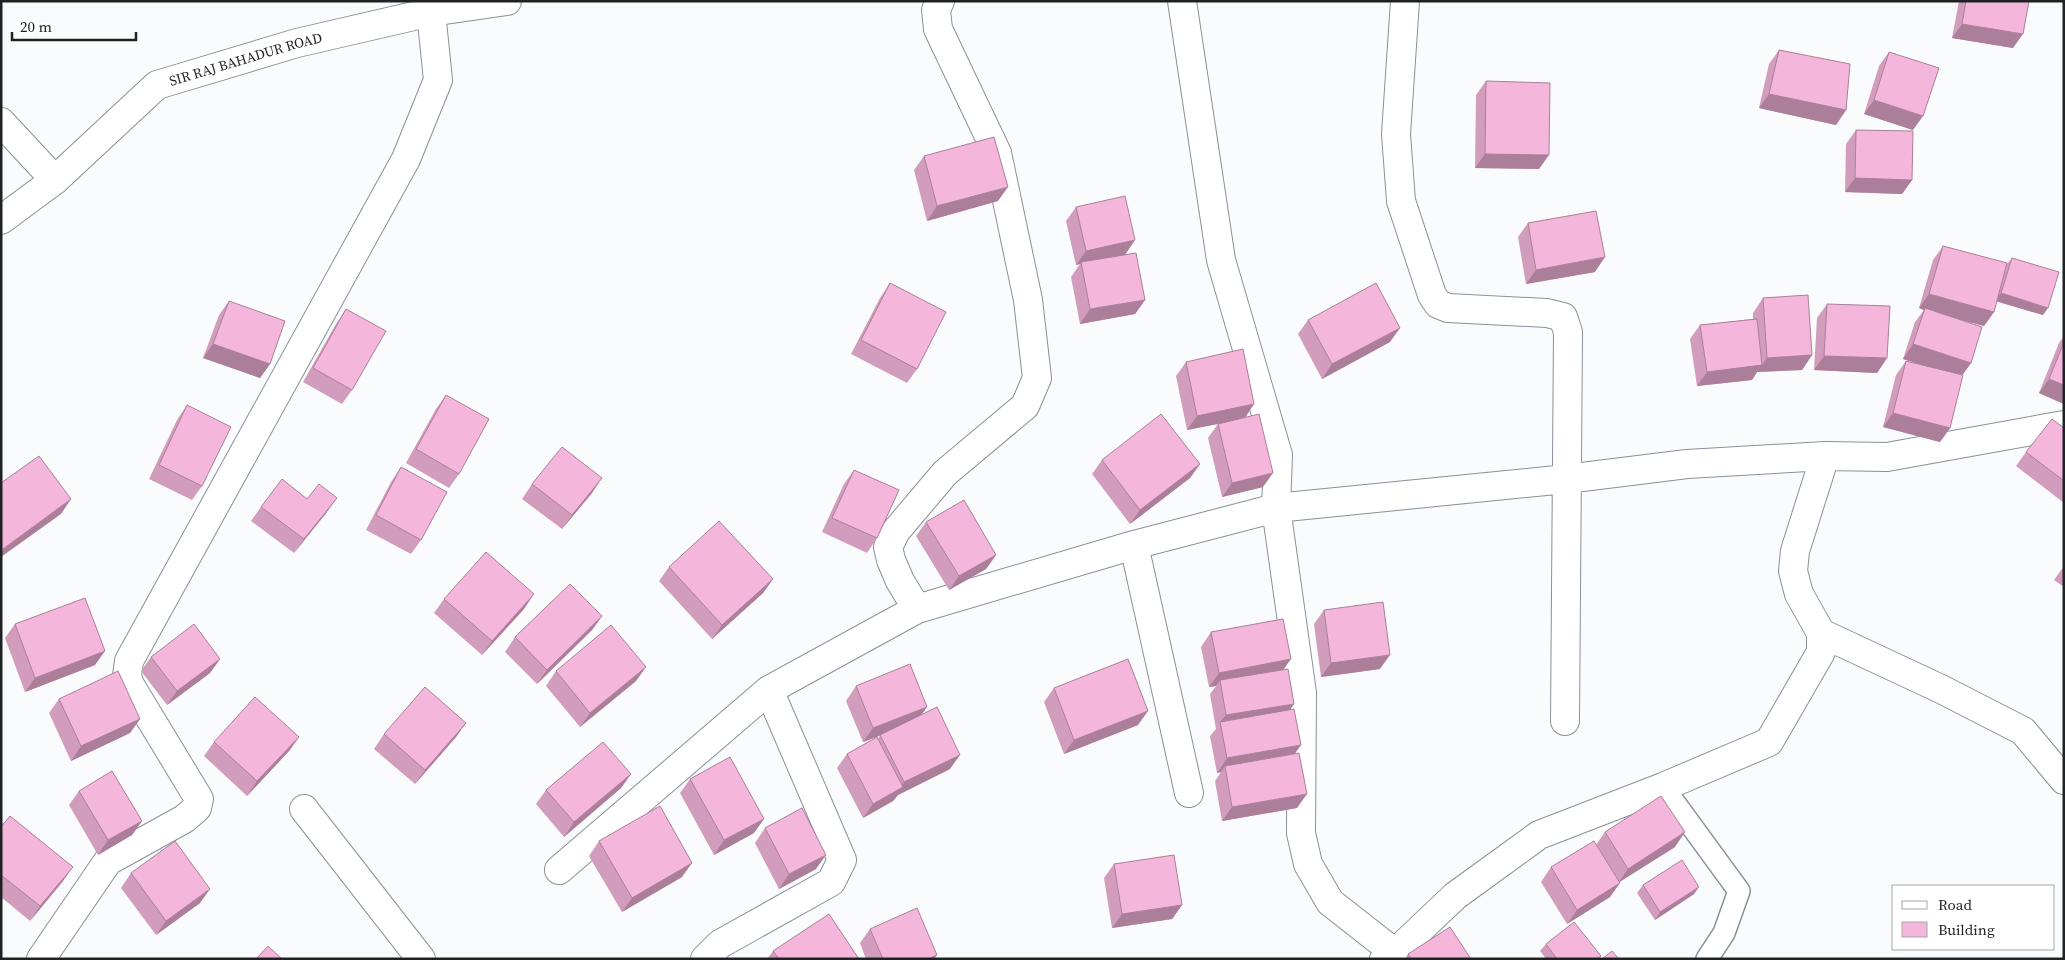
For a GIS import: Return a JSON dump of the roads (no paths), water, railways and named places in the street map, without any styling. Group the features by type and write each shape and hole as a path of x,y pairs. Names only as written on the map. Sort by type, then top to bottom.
{"street":[{"name":"SIR RAJ BAHADUR ROAD","path":"1,220 55,180 157,85 297,43 431,12 507,1"},
{"path":"917,609 890,560 888,548 896,530 945,473 1025,406 1037,378 1028,300 997,153 938,29 936,10 940,1"},
{"path":"1182,1 1221,260 1278,456 1276,508 1302,693 1301,833 1308,864 1330,902 1389,956 1455,896 1539,835 1663,787 1769,742 1821,652 1821,633 1799,594 1793,571 1795,551 1825,456"},
{"path":"1405,1 1396,134 1401,201 1432,295 1438,304 1448,308 1547,313 1563,318 1568,332 1565,721"},
{"path":"41,959 108,861 184,819 197,808 199,799 130,685 127,676 129,661 406,159 438,80 431,12"},
{"path":"1,122 55,180"},
{"path":"560,870 769,690 917,609 1134,544 1276,508 1566,479 1688,464 1825,456 1887,457 2064,425"},
{"path":"1134,544 1189,793"},
{"path":"1821,633 1941,689 2023,731 2064,780"},
{"path":"705,959 720,944 831,882 842,860 769,690"},
{"path":"304,809 421,959"}],"lane":[{"path":"1663,787 1739,892 1724,934 1707,959"}]}
